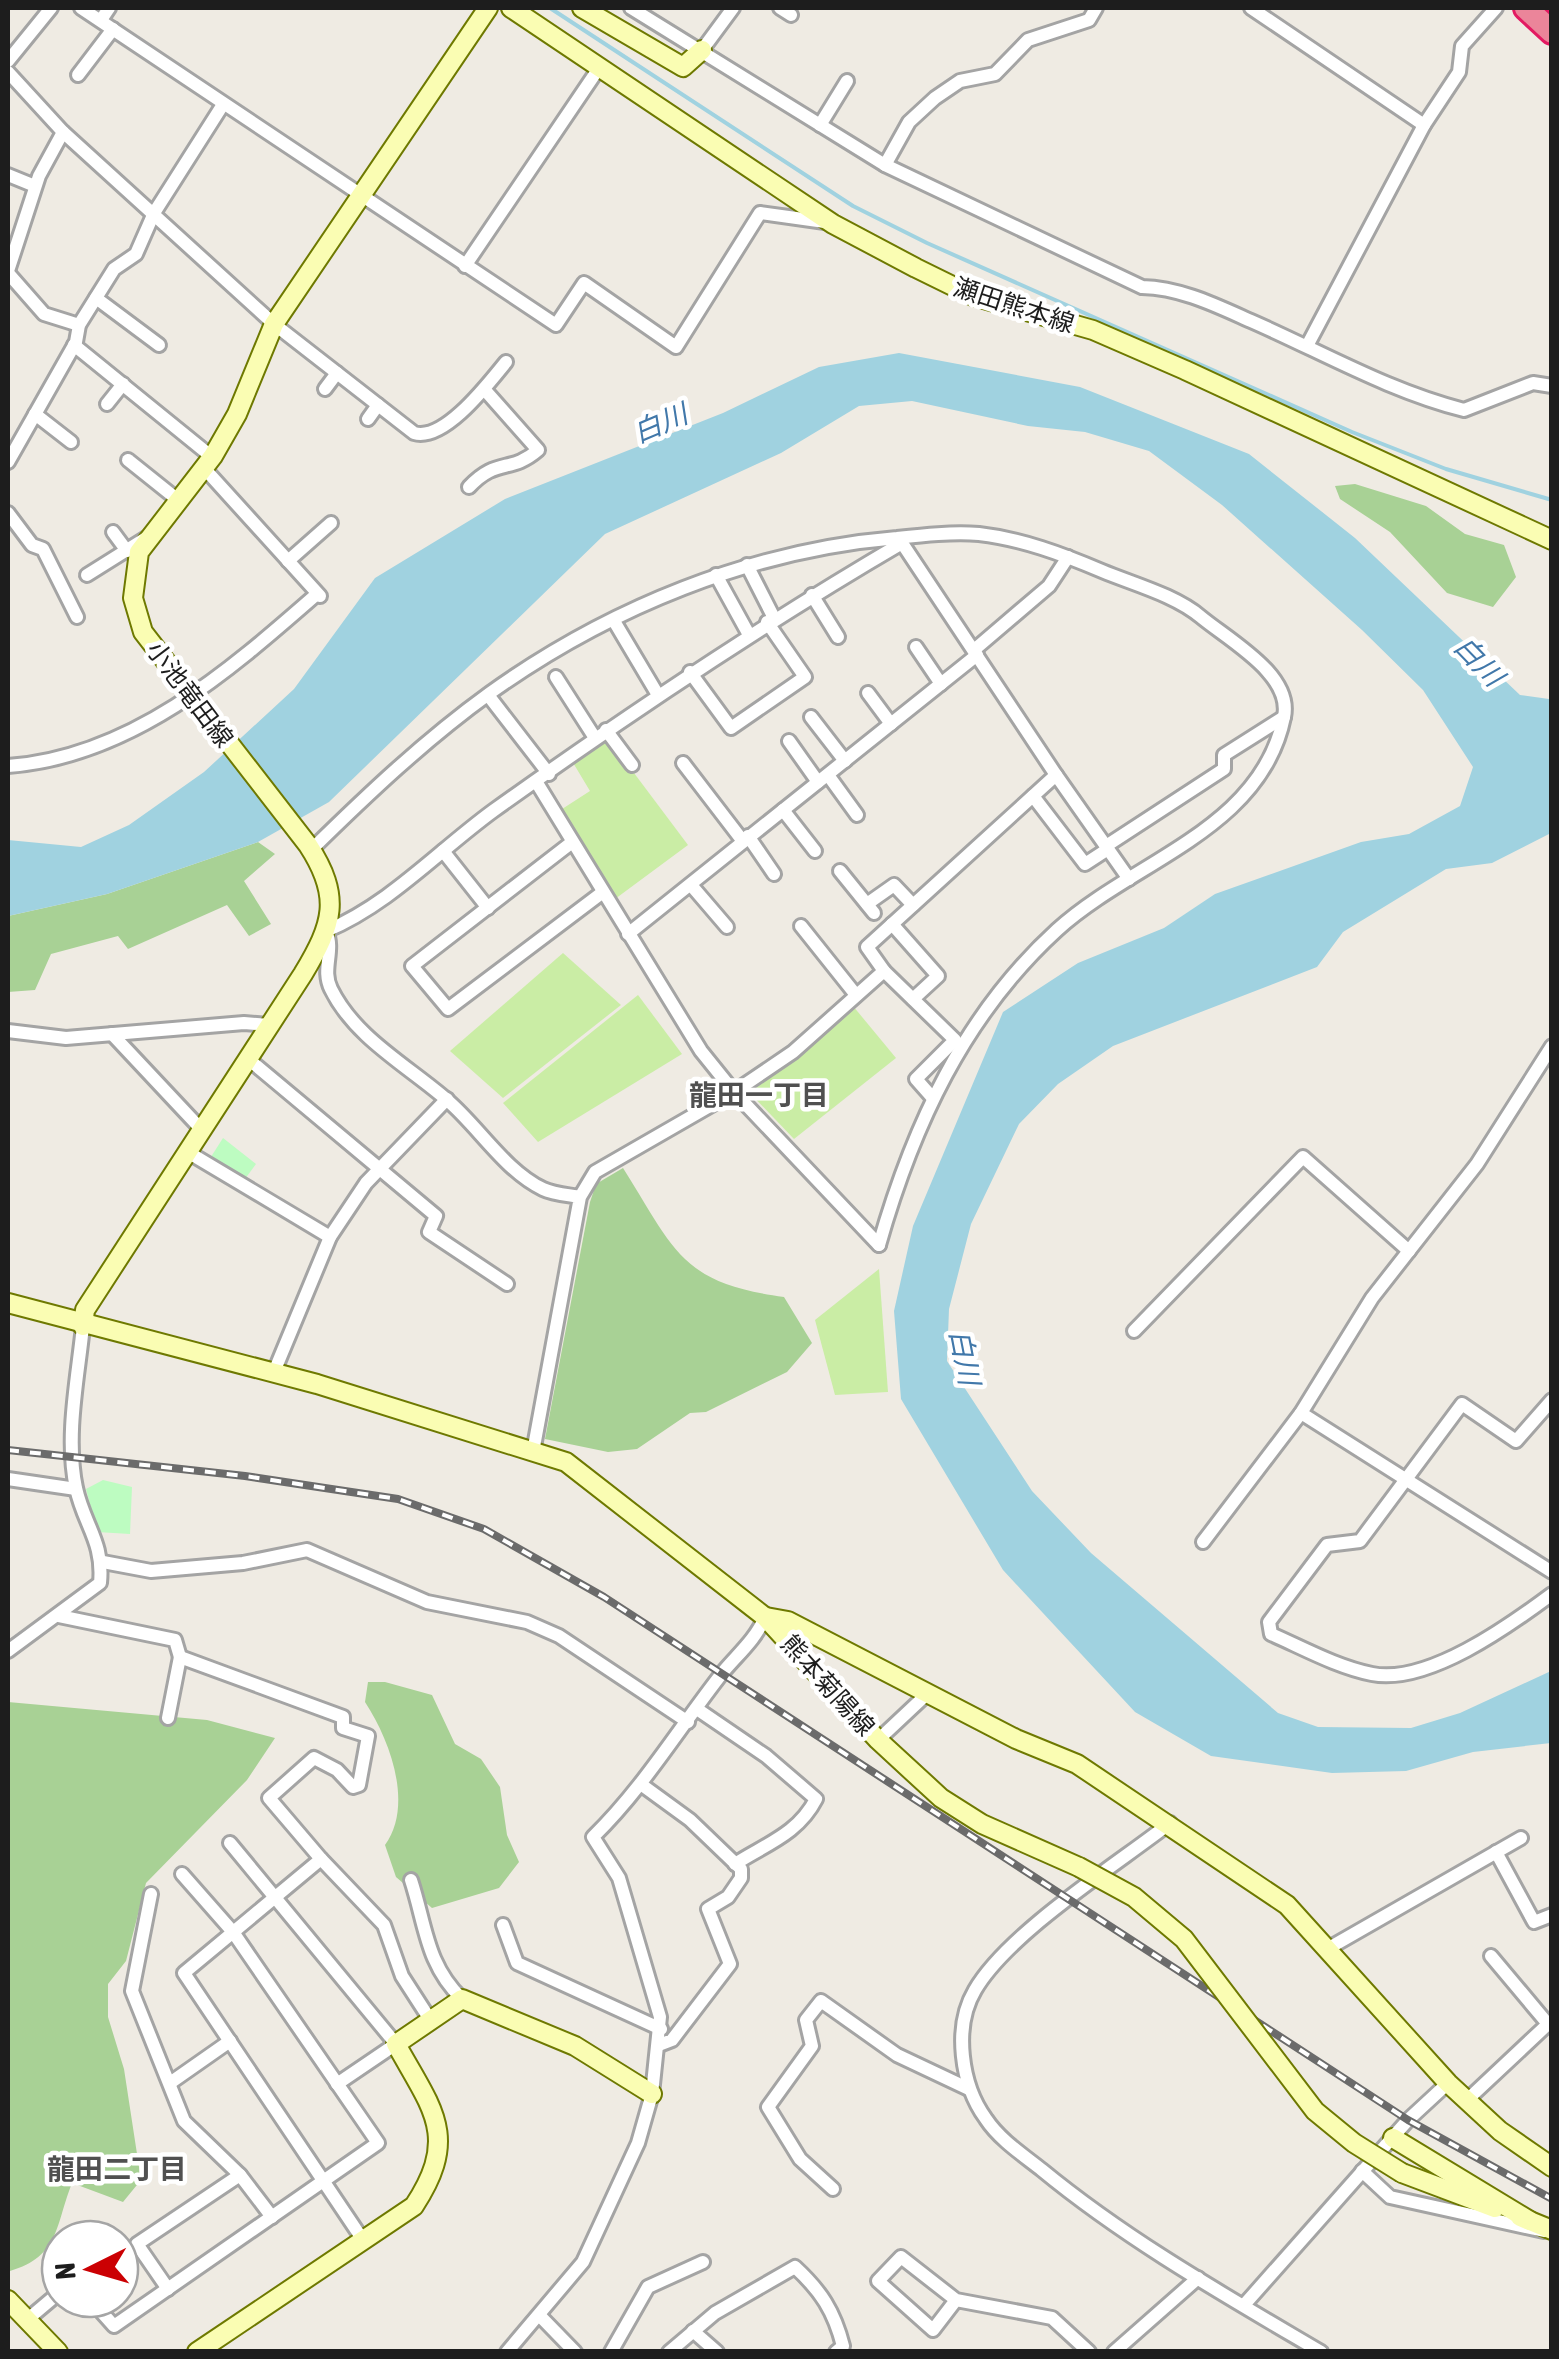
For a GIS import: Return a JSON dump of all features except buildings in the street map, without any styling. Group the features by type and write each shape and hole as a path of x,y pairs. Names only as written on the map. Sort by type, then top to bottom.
{"highway":[{"path":"1526,8 1552,32"}],"main road":[{"name":"小池竜田線","path":"83,1326 85,1310 326,930 331,905 329,885 300,833 151,644 138,618 133,580 139,552 208,463 237,414 274,324 488,8"},
{"name":"瀬田熊本線","path":"512,8 833,224 973,296 1093,330 1552,540"},
{"path":"582,8 682,66 702,50"},
{"name":"熊本菊陽線","path":"8,1304 274,1372 566,1462 586,1474 666,1544 765,1617 878,1740 941,1798 982,1824 1079,1867 1134,1897 1170,1926 1204,1961 1316,2110 1354,2143 1402,2173 1552,2231"},
{"path":"765,1617 788,1621 927,1694 1077,1764 1170,1823 1287,1905 1466,2101 1500,2131 1552,2167"},
{"path":"197,2352 414,2206 434,2170 442,2136 396,2044 462,1999 575,2046 652,2094"},
{"path":"1393,2138 1530,2221"},
{"path":"8,2300 58,2352"}],"street":[{"path":"8,61 50,8"},
{"path":"81,8 222,106 556,324 584,283 676,347 760,213 833,224"},
{"path":"78,75 107,24 110,8"},
{"path":"632,8 885,165 1142,287 1170,288 1307,346 1364,376 1464,410 1533,383 1552,386"},
{"path":"702,50 733,8"},
{"path":"885,165 908,122 935,98 960,81 995,74 1028,40 1089,20 1096,8"},
{"path":"1252,8 1424,125"},
{"path":"1307,346 1424,125 1459,72 1462,46 1496,8"},
{"path":"466,266 599,68"},
{"path":"8,72 64,132 274,324 424,436 463,410 506,362"},
{"path":"820,125 847,81"},
{"path":"8,462 74,345 79,326 114,269 136,254 154,213 222,106"},
{"path":"64,132 35,186 8,272 44,314 79,326"},
{"path":"8,175 35,186"},
{"path":"96,298 158,346"},
{"path":"8,766 70,754 110,740 189,695 248,655 320,596 208,463 74,345"},
{"path":"325,389 337,373"},
{"path":"106,404 122,384"},
{"path":"469,487 486,469 521,463 538,450 484,389"},
{"path":"368,420 378,405"},
{"path":"35,414 71,442"},
{"path":"128,460 178,500"},
{"path":"8,513 29,542 44,549 76,617"},
{"path":"288,561 331,523"},
{"path":"113,532 127,550"},
{"path":"311,850 395,768 488,695 614,620 746,565 842,544 978,534 1068,556 1193,610 1278,682 1284,717 1274,759 1249,795 1059,928 1009,980 931,1096 878,1245 734,1092 701,1051 571,843 543,779 488,695"},
{"path":"87,575 148,537"},
{"path":"580,1197 543,1189 512,1165 447,1100 386,1055 332,993 325,975 332,942 326,930 361,916 600,734 690,672 902,540"},
{"path":"902,540 1129,879"},
{"path":"628,934 941,684 1049,586 1068,556"},
{"path":"690,672 731,728 805,677 770,620 746,565"},
{"path":"716,575 748,633"},
{"path":"812,595 838,637"},
{"path":"614,620 658,694"},
{"path":"916,647 941,684"},
{"path":"556,677 600,734 632,765"},
{"path":"868,692 891,724"},
{"path":"811,717 844,761"},
{"path":"1033,796 1084,864 1224,769 1224,755 1284,717"},
{"path":"788,741 857,814"},
{"path":"683,763 774,874"},
{"path":"931,1096 916,1079 955,1040 884,971 867,948 1056,775"},
{"path":"784,810 815,851"},
{"path":"571,843 412,966 448,1010 603,892"},
{"path":"443,851 488,908"},
{"path":"840,871 871,909 894,884 913,905"},
{"path":"691,885 727,927"},
{"path":"892,924 938,976 913,999"},
{"path":"802,926 856,995"},
{"path":"533,1452 580,1197 595,1172 734,1092 793,1052 884,971"},
{"path":"8,1031 66,1038 244,1023 269,1025"},
{"path":"112,1034 201,1129"},
{"path":"1203,1542 1301,1413 1372,1298 1477,1164 1552,1046"},
{"path":"247,1058 436,1216 429,1232 507,1284"},
{"path":"274,1372 330,1238 380,1166 447,1100"},
{"path":"186,1152 330,1238"},
{"path":"1134,1330 1304,1157 1409,1251"},
{"path":"8,1652 32,1630 60,1616 100,1584 102,1562 76,1489 74,1422 83,1326"},
{"path":"1552,1400 1516,1441 1462,1404 1360,1541 1327,1545 1269,1622 1270,1634 1372,1674 1404,1676 1501,1632 1552,1594"},
{"path":"1301,1413 1552,1572"},
{"path":"8,1479 76,1489"},
{"path":"102,1562 151,1571 243,1563 307,1550 427,1602 527,1622 559,1636 688,1722"},
{"path":"60,1616 175,1640 180,1657 168,1718"},
{"path":"507,2352 583,2262 638,2143 652,2094 660,2029 629,1904 619,1878 593,1836 642,1784 760,1631 765,1617"},
{"path":"180,1657 343,1717 343,1728 368,1736 359,1785 353,1787 337,1770 314,1758 269,1798 384,1925 402,1976 431,2021"},
{"path":"878,1740 927,1694"},
{"path":"697,1709 766,1756 816,1799 797,1826 768,1848 735,1864"},
{"path":"642,1784 690,1820 735,1864 742,1878 728,1896 708,1909 730,1964 672,2040 660,2045"},
{"path":"1170,1823 1066,1898 990,1969 968,2007 964,2057 969,2089 986,2121 1069,2192 1198,2278 1321,2352"},
{"path":"1329,1948 1521,1838"},
{"path":"230,1843 396,2044 337,2084"},
{"path":"1496,1852 1534,1922 1552,1916"},
{"path":"321,1859 184,1973 363,2240"},
{"path":"140,2308 378,2143 233,1932 182,1874"},
{"path":"411,1880 427,1949 442,1979 462,1999"},
{"path":"150,1894 132,1991 184,2122 240,2174 272,2217"},
{"path":"502,1925 517,1963 660,2029"},
{"path":"1466,2101 1548,2024 1491,1956"},
{"path":"833,2189 800,2158 768,2107 812,2046 806,2020 821,2001 898,2055 969,2089"},
{"path":"170,2083 230,2042"},
{"path":"1244,2305 1362,2170 1448,2083"},
{"path":"1362,2170 1390,2196 1520,2229 1552,2231"},
{"path":"168,2289 137,2244 240,2174"},
{"path":"956,2300 933,2330 878,2281 901,2257 956,2300 1052,2318 1088,2352"},
{"path":"611,2352 648,2286 703,2262"},
{"path":"669,2352 744,2295 795,2267 822,2292 832,2312 843,2346 836,2352"},
{"path":"1114,2352 1198,2278"},
{"path":"28,2319 40,2309"},
{"path":"540,2316 575,2352"},
{"path":"693,2331 716,2352"}],"green space":[{"path":"1355,484 1426,506 1465,534 1504,545 1516,577 1493,607 1447,593 1390,532 1340,499 1335,486"},
{"path":"607,737 688,845 615,899 559,811 590,791 572,761"},
{"path":"258,842 275,854 244,881 271,924 249,936 227,905 128,949 118,936 51,954 35,990 8,992 8,916 107,894"},
{"path":"563,953 621,1005 503,1098 450,1051"},
{"path":"638,995 682,1054 538,1142 503,1103"},
{"path":"853,1006 896,1058 794,1139 748,1091"},
{"path":"223,1138 256,1164 242,1183 209,1160"},
{"path":"623,1168 655,1221 684,1258 722,1282 784,1297 812,1343 787,1372 706,1412 690,1413 637,1449 608,1452 545,1439 590,1202 596,1184"},
{"path":"879,1269 888,1392 835,1395 815,1320"},
{"path":"103,1480 132,1487 130,1534 97,1532 86,1489"},
{"path":"368,1682 385,1682 432,1695 455,1744 481,1759 500,1787 507,1835 519,1862 499,1888 432,1908 396,1877 385,1845 398,1811 398,1792 390,1753 365,1702"},
{"path":"8,1702 207,1720 275,1738 247,1780 146,1883 126,1961 108,1984 108,2017 124,2069 141,2180 123,2202 72,2183 60,2219 40,2219 40,2255 10,2271"}],"water":[{"name":"白川","path":"899,353 1080,387 1249,454 1355,538 1520,695 1549,699 1551,833 1492,863 1446,869 1343,932 1317,967 1113,1046 1058,1084 1019,1124 971,1224 949,1309 947,1361 1032,1491 1091,1553 1278,1713 1318,1727 1411,1728 1460,1713 1551,1671 1551,1743 1473,1752 1406,1771 1332,1773 1211,1756 1135,1712 1003,1570 901,1399 894,1311 913,1226 1003,1012 1078,963 1164,928 1215,894 1361,842 1409,834 1460,806 1473,767 1423,690 1362,630 1222,505 1149,451 1085,432 1028,426 912,401 859,406 781,453 605,534 329,802 258,842 107,894 8,916 8,840 81,847 129,825 204,772 294,689 375,578 505,499 723,413 819,367"}],"waterway":[{"path":"550,8 853,206 927,243 1352,432 1446,469 1552,500"}],"railway":[{"path":"8,1450 245,1476 398,1499 484,1529 604,1597 1408,2120 1552,2199"}],"district":[{"name":"龍田一丁目","path":"759,1095"},
{"name":"龍田二丁目","path":"117,2169"}]}
